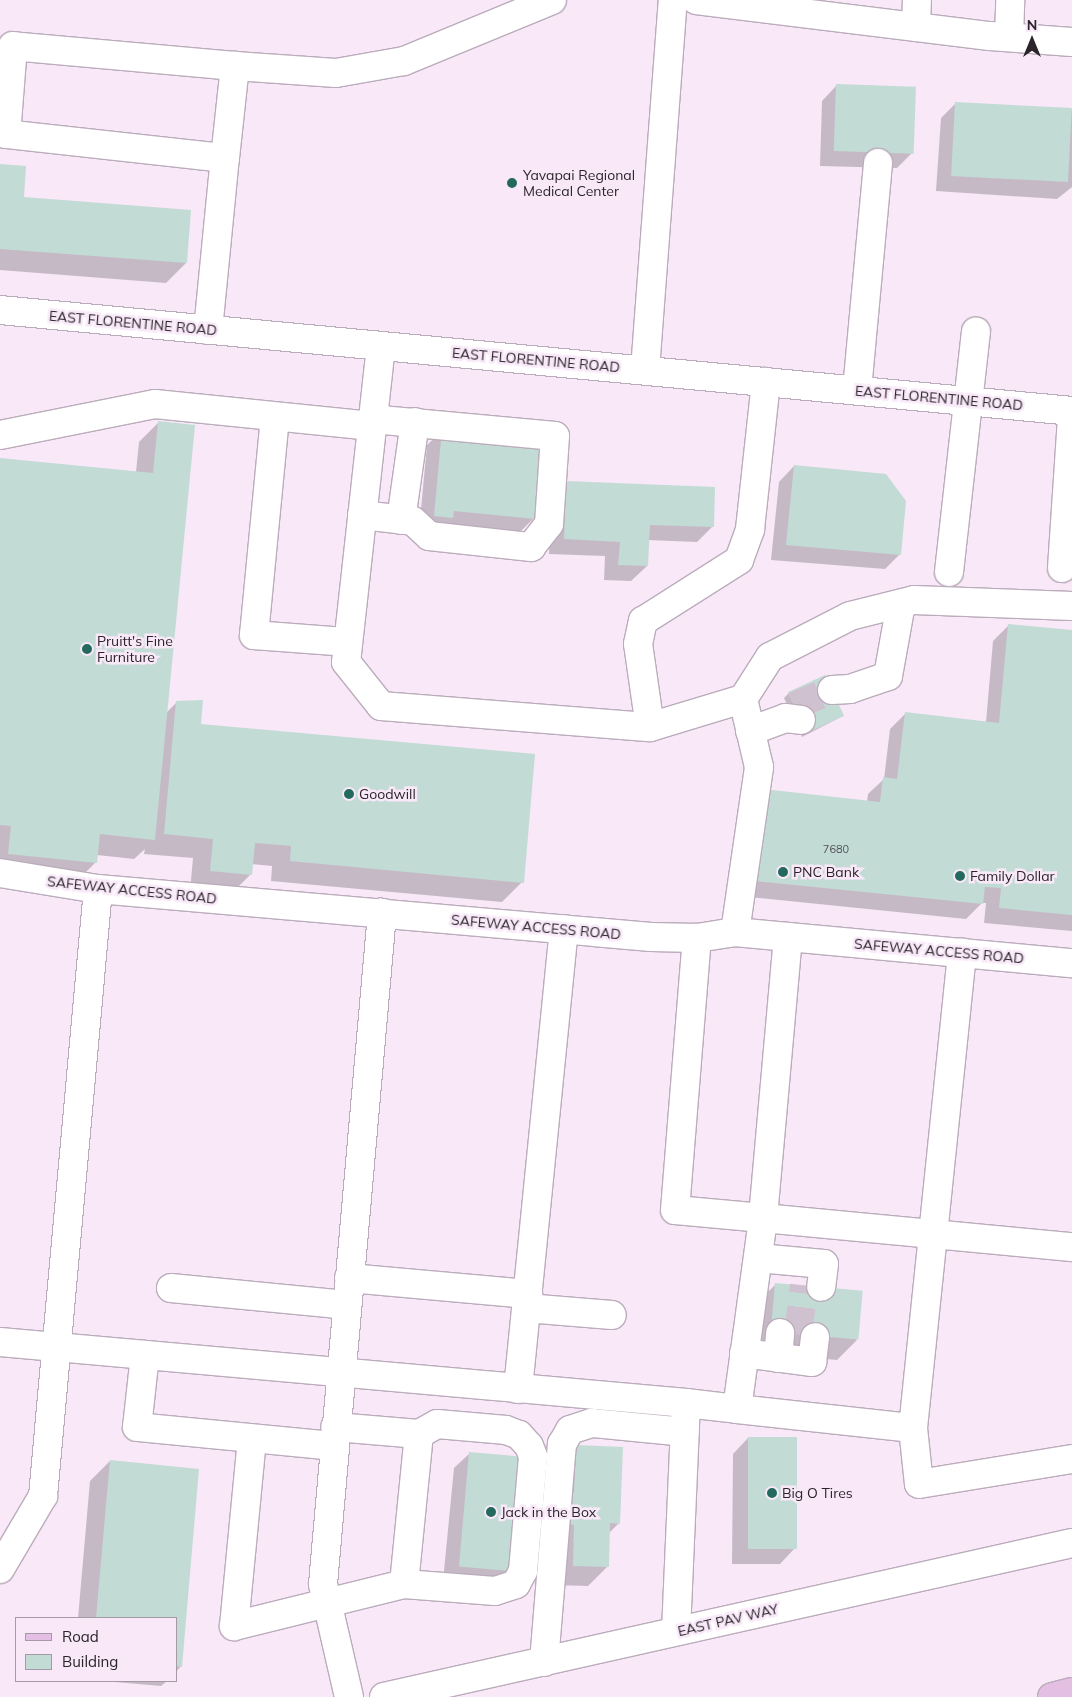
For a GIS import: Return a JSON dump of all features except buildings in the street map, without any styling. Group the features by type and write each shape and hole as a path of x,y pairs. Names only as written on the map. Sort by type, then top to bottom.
{"main road":[{"path":"1052,1697 1072,1692"}],"street":[{"path":"225,158 6,134 13,46 336,74 404,61 552,0"},
{"path":"645,370 673,0"},
{"path":"696,0 803,6 916,27 1072,42"},
{"path":"916,27 917,0"},
{"path":"1009,37 1010,0"},
{"path":"208,330 235,66"},
{"path":"857,390 878,163"},
{"name":"EAST FLORENTINE ROAD","path":"0,310 1072,411"},
{"path":"949,572 976,332"},
{"path":"382,346 346,662 381,706 650,728 743,699 770,657 850,616 914,600 1072,606"},
{"path":"650,728 638,644 643,621 739,560 750,529 766,382"},
{"path":"0,435 156,404 274,417 415,422 556,436 549,524 531,547 429,536 413,520 362,515"},
{"path":"274,417 254,635 348,642"},
{"path":"1062,568 1072,419"},
{"path":"401,520 415,422"},
{"path":"840,694 888,676 901,604"},
{"path":"735,932 759,767 743,699"},
{"path":"750,731 793,715"},
{"name":"SAFEWAY ACCESS ROAD","path":"0,872 98,888 382,914 697,938 735,932 1072,963"},
{"path":"0,1569 43,1496 98,888"},
{"path":"349,1697 323,1584 346,1305 382,914"},
{"path":"518,1389 564,929"},
{"path":"737,1409 763,1218 788,937"},
{"path":"697,938 675,1210 1072,1247"},
{"path":"962,953 913,1428 919,1484 1072,1458"},
{"path":"758,1258 805,1274"},
{"path":"349,1278 527,1301 612,1315"},
{"path":"171,1288 346,1305"},
{"path":"0,1342 340,1374 686,1403 913,1428"},
{"path":"744,1353 796,1348"},
{"path":"144,1355 137,1427 252,1439 420,1434 437,1424 506,1430 519,1435 529,1446 533,1456 523,1571 516,1584 495,1591 404,1584 234,1626 252,1439"},
{"path":"676,1631 686,1403"},
{"path":"544,1662 562,1444 570,1430 592,1423 685,1432"},
{"path":"404,1584 420,1434"},
{"name":"EAST PAV WAY","path":"384,1697 1072,1543"}],"tunnel":[{"path":"794,706 832,690"},
{"path":"798,1335 804,1285"}],"place":[{"name":"Yavapai Regional Medical Center","path":"512,183"},
{"name":"Pruitt's Fine Furniture","path":"87,649"},
{"name":"Goodwill","path":"349,794"},
{"name":"PNC Bank","path":"783,872"},
{"name":"Family Dollar","path":"960,876"},
{"name":"Big O Tires","path":"772,1493"},
{"name":"Jack in the Box","path":"491,1512"}]}
